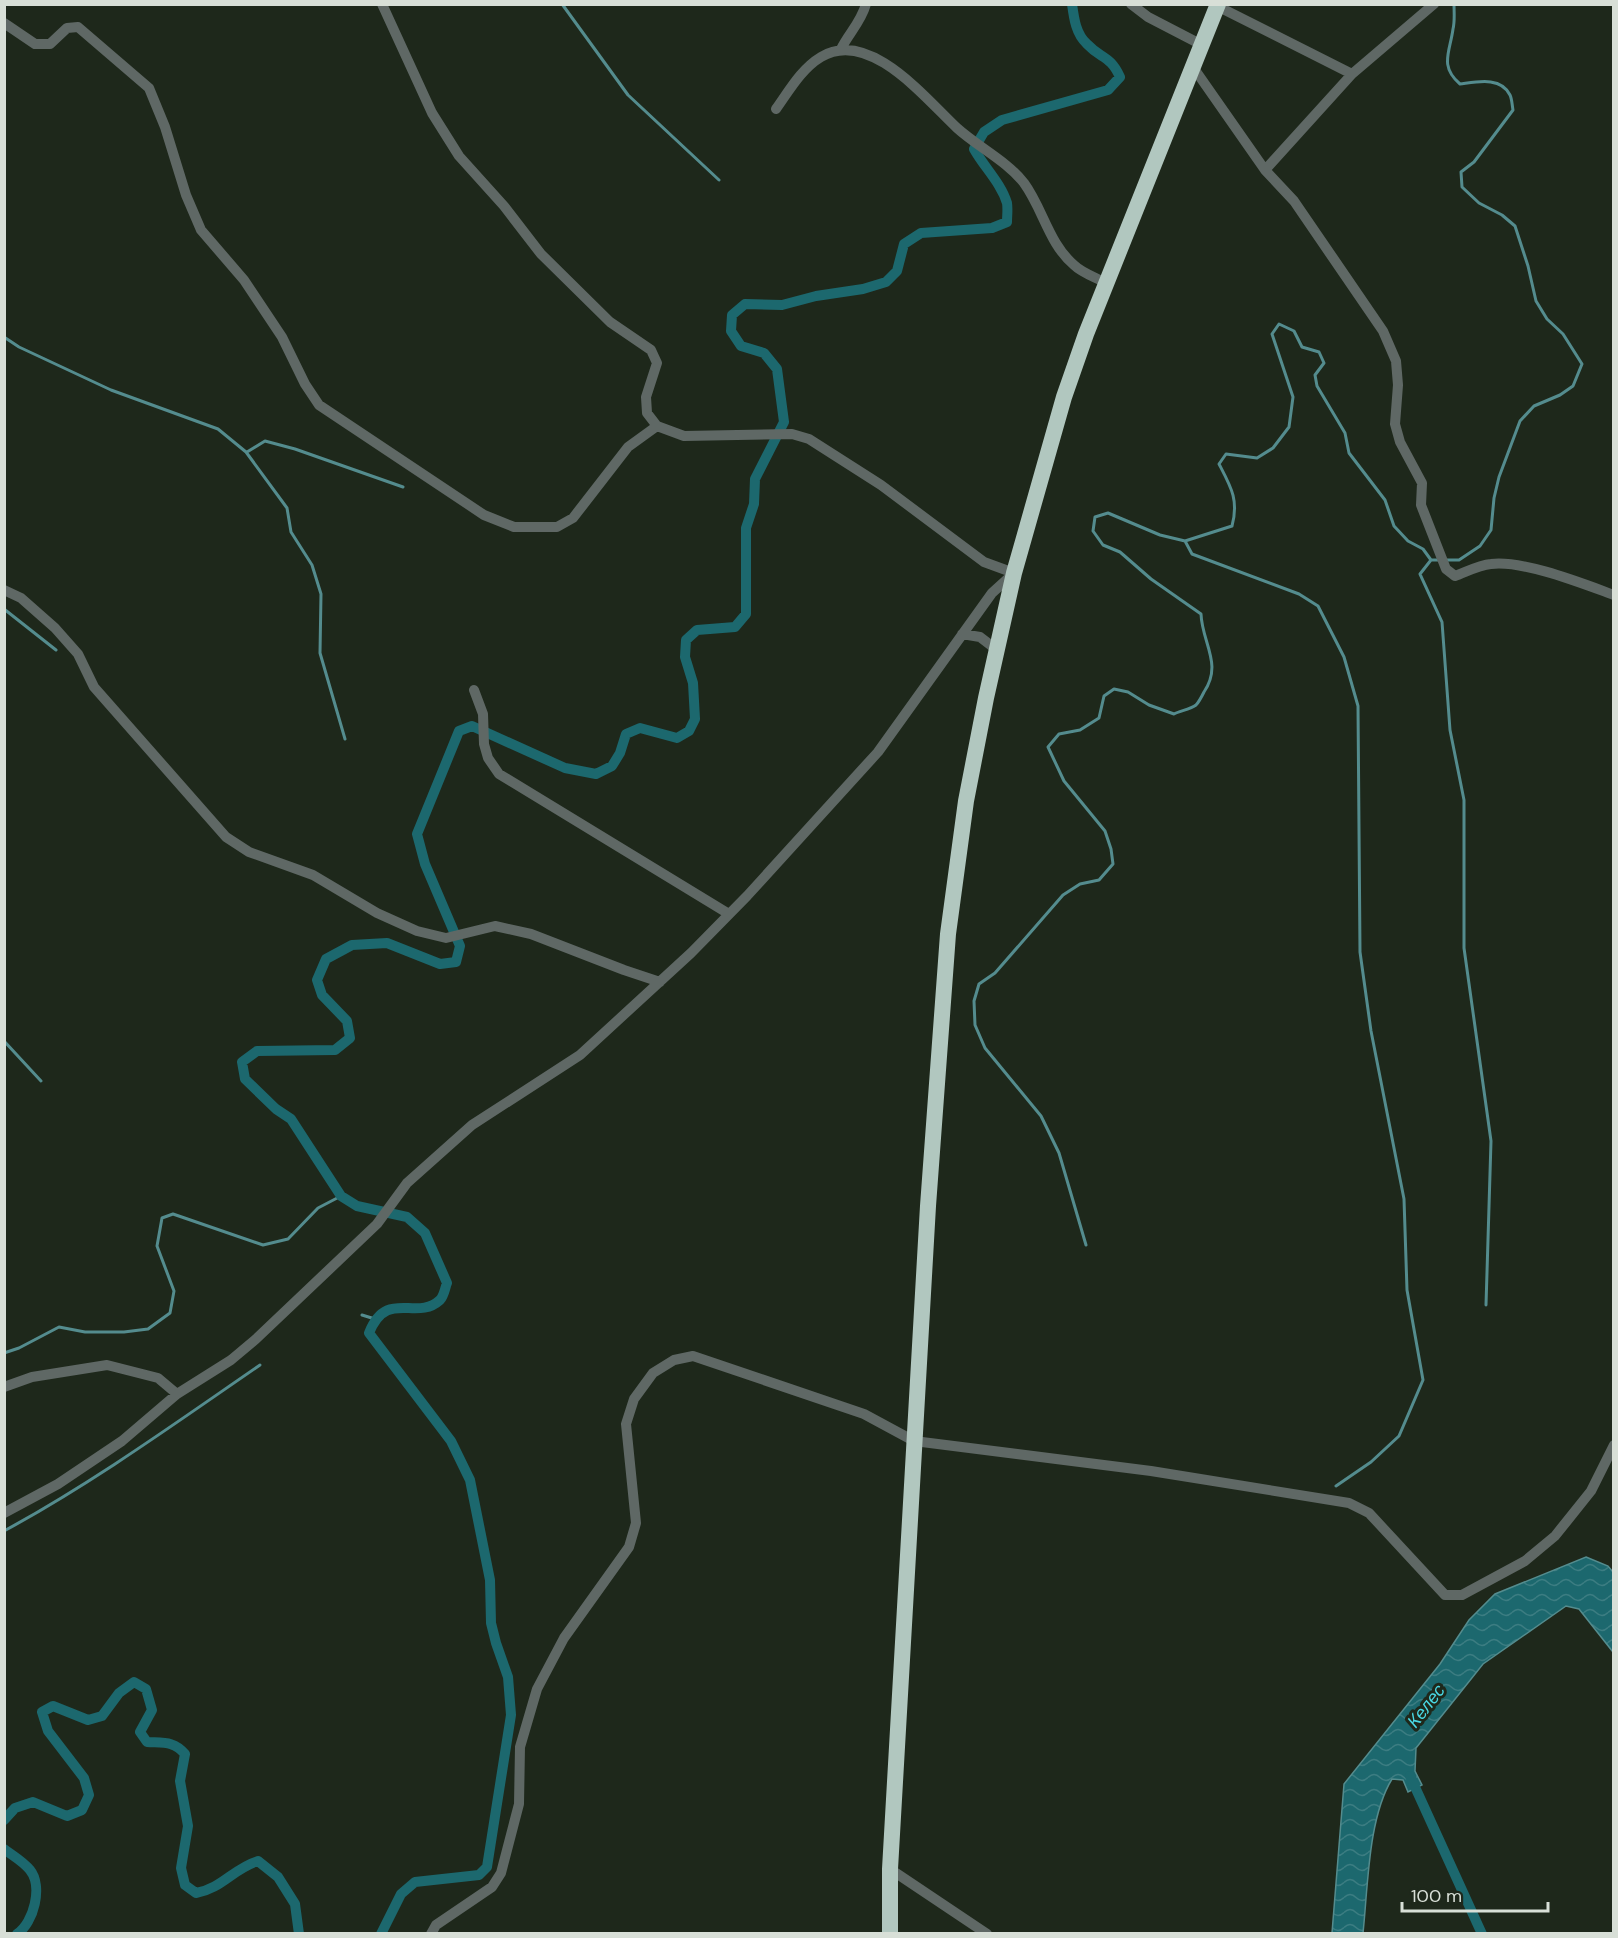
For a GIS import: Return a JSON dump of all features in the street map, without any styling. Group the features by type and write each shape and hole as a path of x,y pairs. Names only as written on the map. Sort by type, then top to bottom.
{"highway":[{"path":"890,1934 890,1869 929,1194 948,934 966,801 1014,573 1064,397 1106,283 1218,5"}],"street":[{"path":"4,1513 58,1484 122,1441 177,1394 231,1360 377,1224 407,1183 472,1125 580,1054 660,982 729,914 878,752 992,593 1014,573 984,562 881,485 809,439 792,434 684,436 657,426 647,413 646,397 657,363 651,350 610,322 541,254 504,206 459,156 432,112 382,4"},
{"path":"841,50 848,35 862,18 866,4"},
{"path":"1131,4 1148,17 1202,45"},
{"path":"1265,170 1352,74 1434,4"},
{"path":"1218,5 1352,74"},
{"path":"4,23 35,44 50,44 67,28 78,27 149,88 165,127 186,195 201,230 250,289 282,337 305,384 320,405 484,515 514,527 556,527 573,518 628,447 657,426"},
{"path":"776,109 801,74 821,57 841,50 867,52 892,68 960,130 1010,169 1024,183 1061,253 1076,267 1106,283"},
{"path":"1192,67 1265,170 1294,201 1383,332 1396,360 1398,385 1395,424 1400,442 1422,483 1421,505 1446,569 1455,576 1488,564 1509,563 1614,595"},
{"path":"4,590 21,598 55,628 78,654 94,687 226,837 249,852 313,875 377,913 417,931 446,938 495,926 531,934 660,982"},
{"path":"962,634 980,637 997,650"},
{"path":"474,690 483,714 484,744 488,758 499,774 729,914"},
{"path":"431,1934 436,1925 492,1887 501,1873 519,1804 520,1747 537,1689 564,1638 629,1547 634,1531 636,1523 626,1424 634,1399 653,1373 674,1360 693,1356 864,1414 914,1441 1150,1471 1349,1503 1370,1514 1445,1595 1462,1595 1525,1561 1555,1536 1591,1491 1614,1446"},
{"path":"4,1387 32,1377 107,1365 158,1378 177,1394"},
{"path":"890,1869 987,1934"}],"water":[{"name":"Келес","path":"1586,1557 1608,1566 1613,1572 1613,1652 1579,1609 1566,1606 1483,1664 1416,1748 1415,1771 1422,1785 1408,1792 1403,1780 1392,1779 1384,1795 1370,1853 1363,1933 1332,1933 1344,1784 1440,1664 1469,1620 1495,1594"}],"waterway":[{"path":"562,4 628,95 719,180"},
{"path":"381,1934 401,1894 415,1882 479,1875 487,1867 511,1715 508,1677 491,1623 490,1580 470,1480 451,1441 369,1333 376,1320 384,1312 393,1309 431,1306 440,1300 447,1283 425,1233 407,1217 357,1206 341,1196 291,1119 276,1109 245,1079 242,1062 257,1051 335,1050 350,1038 347,1021 322,995 317,980 326,959 352,945 387,943 440,964 456,962 460,946 425,864 417,834 459,731 472,726 565,768 596,774 612,766 620,753 626,734 640,728 677,738 689,731 695,719 693,683 685,657 686,640 697,630 735,627 746,614 746,528 754,504 755,479 784,422 777,369 764,353 741,346 731,331 732,315 745,304 782,305 816,296 863,289 886,282 897,271 904,244 921,233 992,228 1007,222 1007,205 1004,196 974,149 984,132 1002,120 1108,90 1120,77 1113,65 1092,49 1080,36 1072,4"},
{"path":"1086,1245 1059,1153 1041,1116 985,1048 975,1025 974,1001 979,984 995,973 1063,895 1080,884 1099,880 1113,864 1105,831 1064,781 1048,747 1059,734 1080,730 1099,718 1104,696 1114,689 1128,692 1149,705 1174,714 1196,705 1212,672 1201,614 1151,579 1120,552 1103,545 1093,531 1095,517 1108,513 1160,535 1185,541 1232,526 1234,501 1219,464 1226,454 1257,458 1273,448 1289,427 1293,397 1272,334 1279,324 1294,331 1302,347 1319,352 1324,363 1315,375 1317,386 1345,433 1349,453 1385,500 1394,526 1408,541 1423,549 1431,560 1459,560 1480,546 1491,530 1494,498 1499,477 1520,421 1534,406 1560,395 1573,386 1582,364 1563,334 1547,319 1536,301 1515,226 1502,215 1479,203 1462,187 1461,172 1474,162 1513,110 1510,95 1501,85 1488,82 1460,84 1450,71 1448,58 1454,23 1454,4"},
{"path":"4,337 19,347 111,390 218,429 246,452 287,508 291,532 312,565 321,594 320,653 345,739"},
{"path":"247,452 265,441 295,449 403,487"},
{"path":"1185,541 1192,554 1299,594 1318,606 1344,657 1358,706 1360,952 1371,1031 1404,1199 1407,1290 1423,1380 1399,1436 1371,1462 1336,1486"},
{"path":"1431,560 1420,574 1442,622 1450,730 1464,800 1464,948 1491,1141 1486,1305"},
{"path":"4,609 56,650"},
{"path":"4,1041 41,1081"},
{"path":"4,1353 19,1348 59,1327 85,1332 124,1332 148,1329 170,1313 174,1291 157,1246 162,1218 173,1214 263,1245 288,1239 318,1208 341,1196"},
{"path":"362,1315 375,1319"},
{"path":"4,1531 103,1472 260,1365"},
{"path":"4,1820 15,1808 33,1802 67,1816 82,1810 89,1795 84,1778 48,1731 42,1712 53,1706 88,1720 102,1716 119,1693 134,1682 146,1689 152,1710 140,1732 147,1742 173,1745 185,1754 180,1781 188,1826 181,1868 185,1885 196,1893 205,1891 249,1864 258,1861 278,1877 295,1904 299,1934"},
{"path":"1410,1776 1482,1934"},
{"path":"4,1849 30,1870 36,1885 32,1913 28,1922 17,1934"}]}
